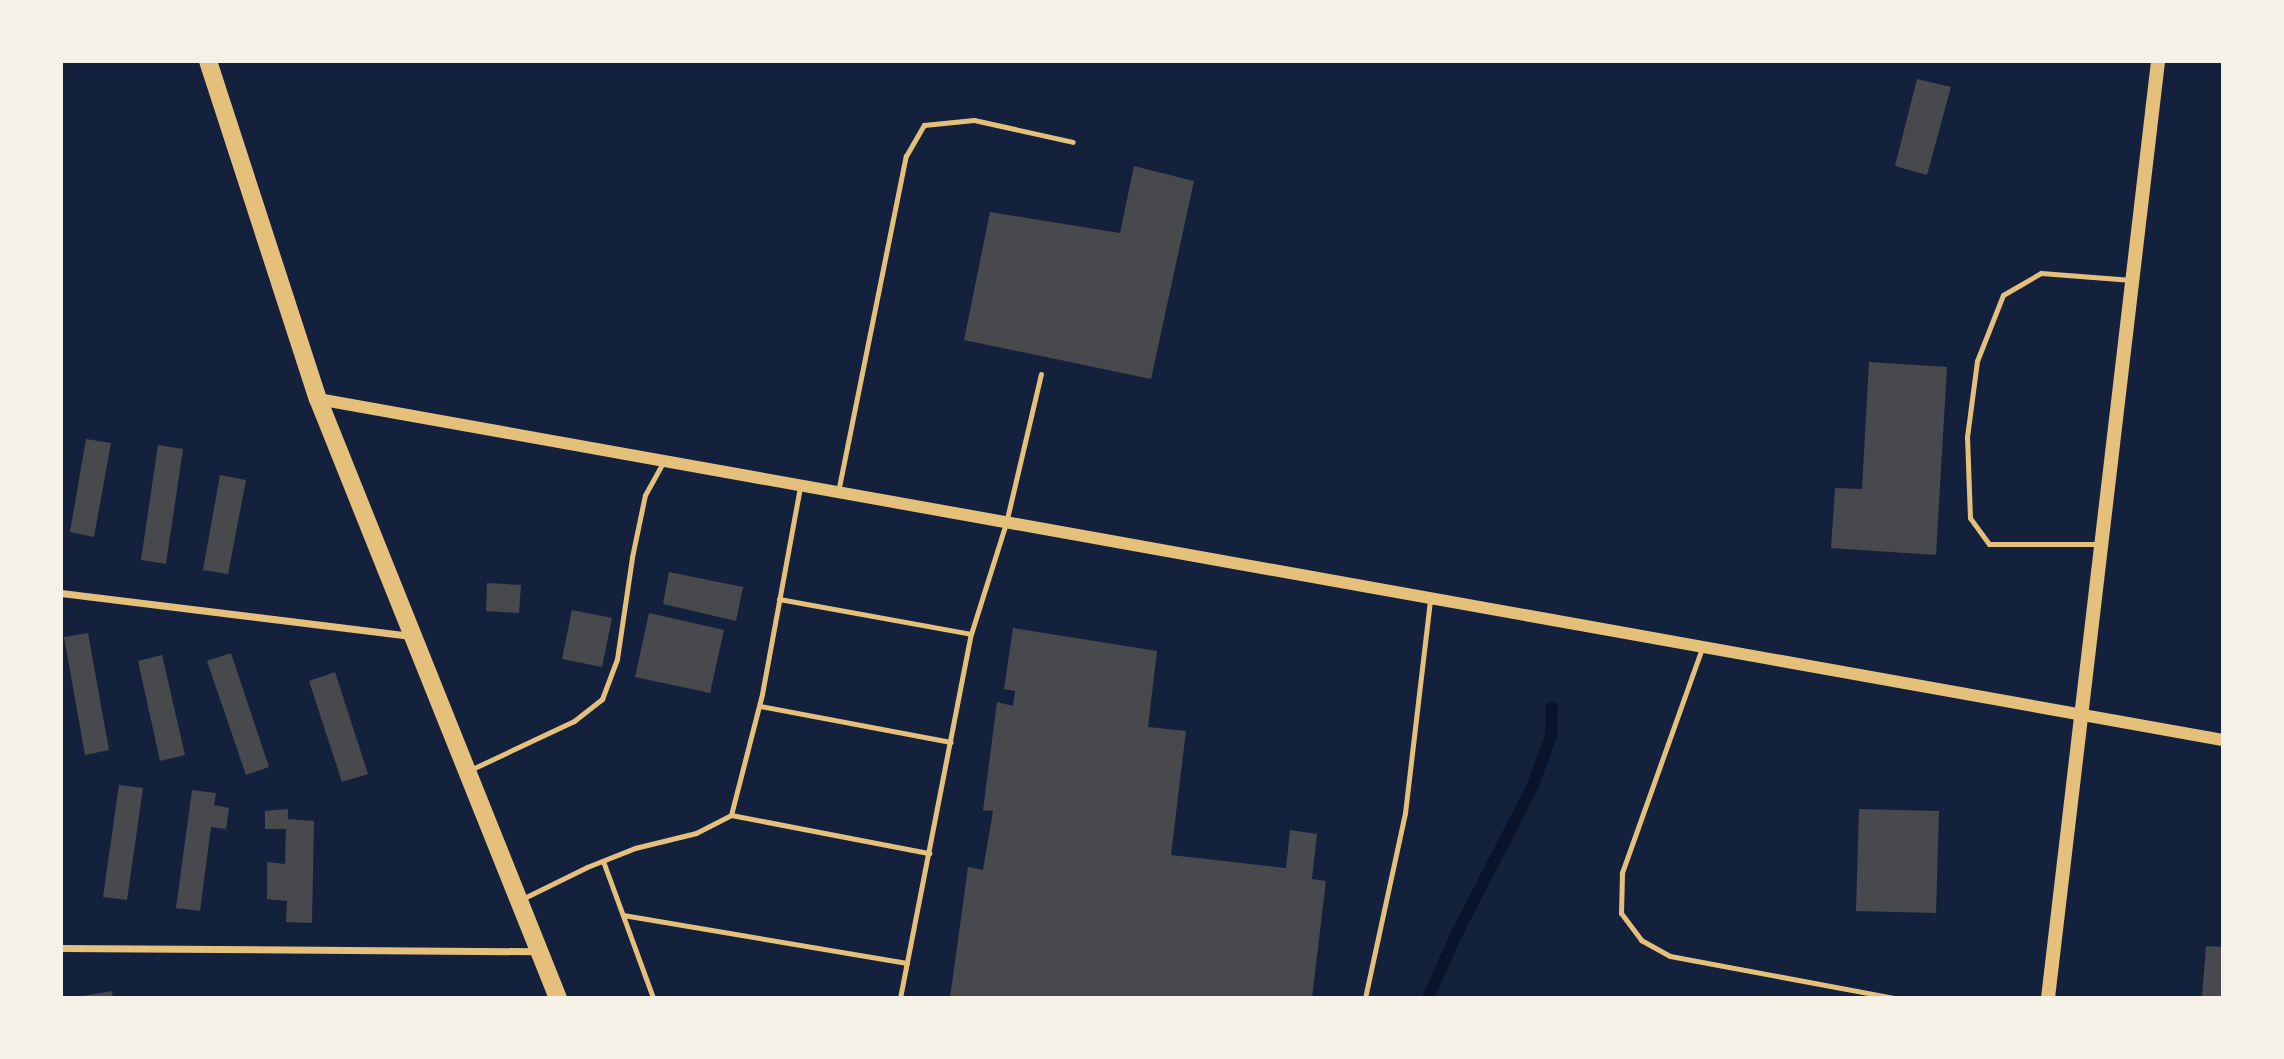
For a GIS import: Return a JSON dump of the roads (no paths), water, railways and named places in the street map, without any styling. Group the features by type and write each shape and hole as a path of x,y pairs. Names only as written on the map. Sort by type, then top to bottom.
{"main road":[{"path":"208,61 318,399 558,998"},
{"path":"2048,998 2158,61"}],"street":[{"path":"318,399 2223,740"},
{"path":"61,593 413,636"},
{"path":"61,948 540,951"}],"lane":[{"path":"838,492 906,156 924,125 974,120 1073,142"},
{"path":"2101,544 1989,544 1970,518 1967,437 1977,361 2003,295 2041,273 2132,280"},
{"path":"900,998 971,634 1006,523 1041,374"},
{"path":"468,771 574,721 602,699 617,659 632,557 645,495 664,461"},
{"path":"731,815 760,706 800,486"},
{"path":"779,598 971,634"},
{"path":"1365,998 1405,813 1430,599"},
{"path":"1702,648 1622,873 1621,913 1641,940 1670,956 1895,998"},
{"path":"760,706 951,742"},
{"path":"519,900 603,861 696,833 731,815 929,853"},
{"path":"603,861 653,998"},
{"path":"623,915 907,963"}],"waterway":[{"path":"1428,998 1457,933 1532,788 1551,735 1552,707"}]}
